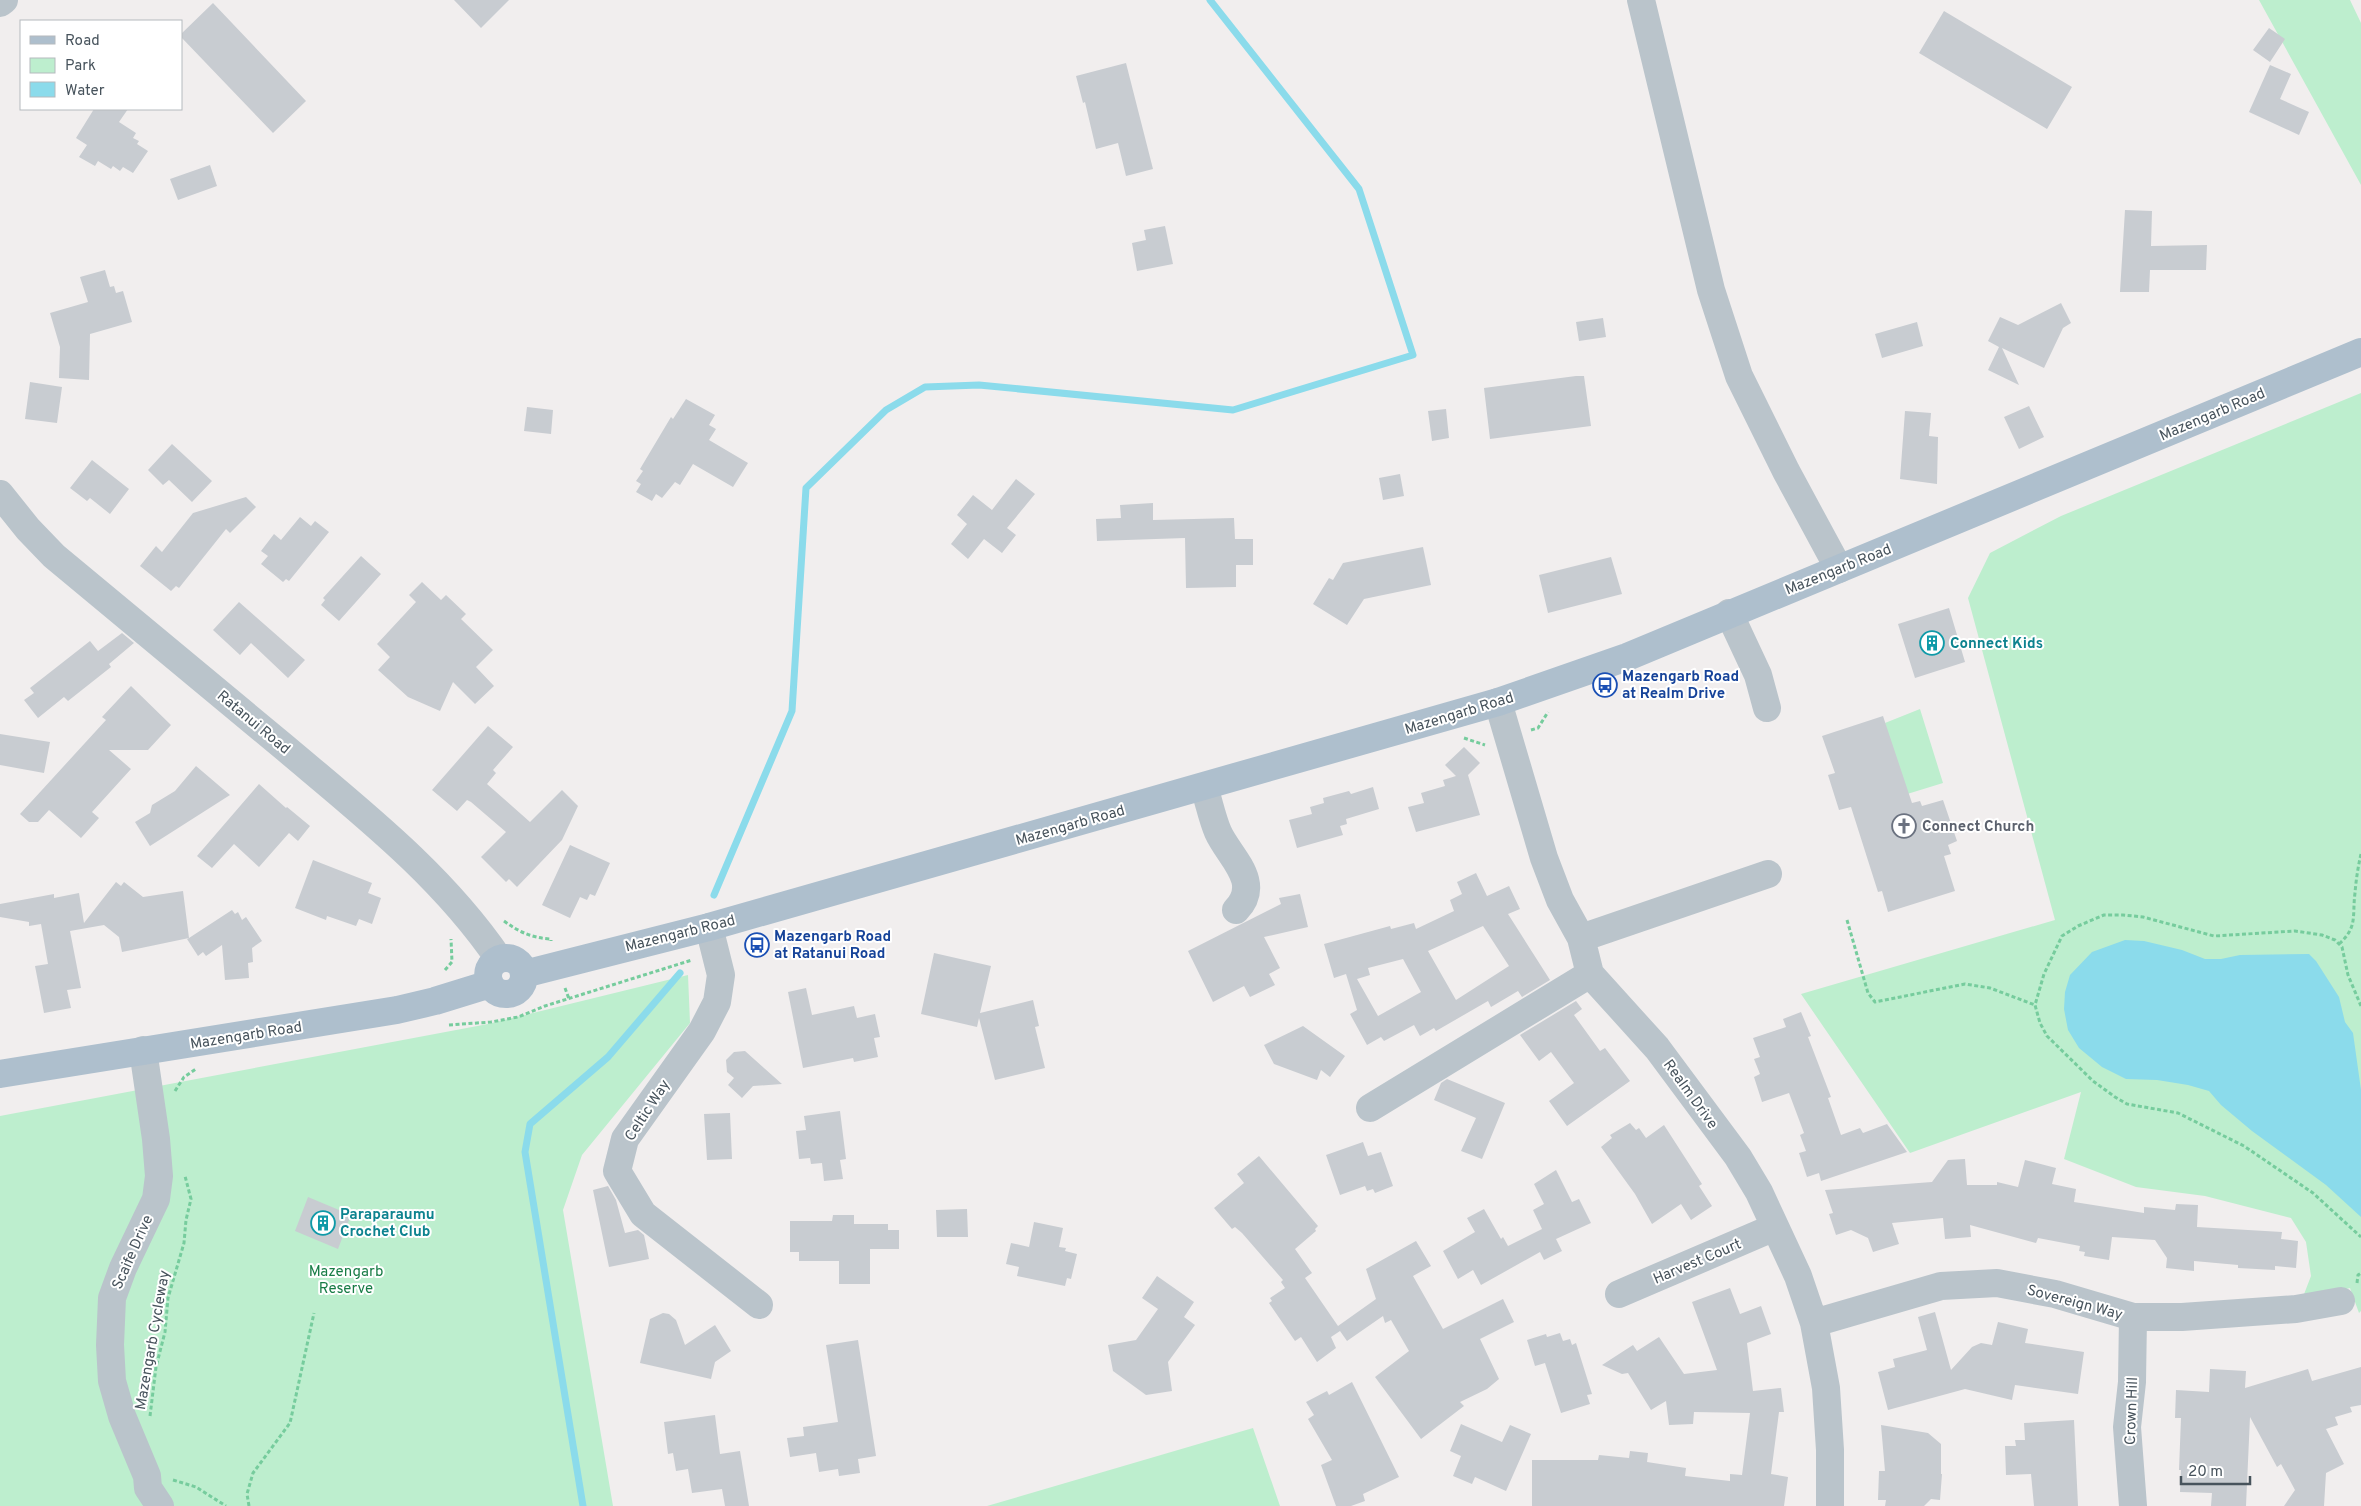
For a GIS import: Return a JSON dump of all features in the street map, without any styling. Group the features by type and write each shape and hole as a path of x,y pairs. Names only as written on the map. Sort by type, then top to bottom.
{"main road":[{"name":"Mazengarb Road","path":"524,974 709,927 1498,702 1628,657 2361,352"},
{"path":"510,958 515,960 520,964 524,974 521,986 511,993 499,992 490,984 488,972 491,966 499,959 510,958"},
{"name":"Mazengarb Road","path":"0,1074 397,1010 435,1001 490,984"}],"street":[{"path":"0,3 4,0"},
{"path":"1641,0 1711,290 1739,376 1786,471 1839,569"},
{"name":"Ratanui Road","path":"0,494 28,530 54,556 346,799 426,871 478,928 499,959"},
{"path":"1729,614 1758,675 1767,708"},
{"name":"Realm Drive","path":"1498,702 1544,858 1560,900 1581,938 1590,974 1657,1048 1732,1150 1759,1192 1798,1276 1814,1323 1826,1388 1830,1450 1830,1506"},
{"path":"1204,787 1218,832 1244,871 1246,893 1242,903 1236,910"},
{"path":"1581,938 1768,874"},
{"name":"Celtic Way","path":"709,927 721,975 717,1002 702,1030 625,1139 617,1171 643,1214 759,1305"},
{"path":"1370,1108 1590,974"},
{"name":"Scaife Drive","path":"143,1050 156,1139 159,1176 156,1199 123,1268 112,1298 110,1345 112,1380 122,1416 163,1477 148,1488 160,1506"},
{"name":"Harvest Court","path":"1619,1294 1775,1227"},
{"name":"Sovereign Way","path":"1814,1323 1941,1286 1997,1282 2055,1294 2133,1317 2182,1317 2296,1309 2341,1301"},
{"name":"Crown Hill","path":"2133,1317 2132,1382 2127,1427 2133,1506"}],"path":[{"path":"2339,944 2348,937 2353,927 2354,895 2361,854"},
{"path":"2361,1006 2348,975 2342,947 2335,940 2322,935 2295,931 2214,936 2143,917 2123,914 2104,916 2078,926 2062,936 2037,993 2035,1005 2040,1023 2047,1036 2093,1081 2114,1097 2127,1104 2178,1113 2244,1146 2313,1193 2361,1237"},
{"path":"498,921 502,920 532,937 551,939 552,942"},
{"path":"1847,920 1868,993 1875,1002 1965,984 1990,988 2035,1005"},
{"path":"440,972 452,962 454,956 450,939"},
{"path":"177,1071 184,1077"},
{"name":"Mazengarb Cycleway","path":"150,1418 156,1367 165,1332 168,1298 184,1244 186,1220 191,1199"},
{"path":"249,1506 247,1494 253,1473 290,1423 314,1313"},
{"path":"163,1477 196,1487 226,1506"}],"green space":[{"path":"2259,0 2350,0 2361,23 2361,185"},
{"path":"2361,393 2361,1311 2359,1313 2350,1288 2301,1302 2311,1276 2306,1242 2291,1218 2205,1196 2136,1187 2064,1159 2081,1092 1910,1153 1801,994 2055,920 1968,598 1990,553 2061,516"},
{"path":"1920,709 1943,783 1904,795 1885,723"},
{"name":"Mazengarb Reserve","path":"688,975 690,1023 582,1155 563,1210 613,1506 0,1506 0,1116 488,1024"},
{"path":"1253,1428 1280,1506 987,1506"}],"water":[{"path":"2125,940 2144,941 2182,950 2205,959 2221,959 2240,955 2309,954 2316,961 2339,997 2345,1022 2353,1033 2361,1090 2361,1217 2326,1185 2252,1131 2221,1105 2209,1091 2188,1085 2157,1080 2126,1079 2102,1067 2079,1048 2068,1030 2064,1009 2065,992 2070,975 2092,952"}],"building":[{"path":"454,0 509,0 481,28"},
{"path":"213,3 306,101 273,133 182,38 182,33"},
{"path":"1944,11 2072,87 2047,129 1919,53"},
{"path":"2269,28 2285,39 2270,62 2253,50"},
{"path":"1126,63 1153,169 1126,176 1118,143 1096,149 1085,102 1083,103 1076,76"},
{"path":"2270,65 2291,74 2280,99 2309,112 2299,135 2249,112"},
{"path":"93,110 127,110 119,122 136,133 133,138 139,141 137,144 148,151 133,173 123,167 120,171 113,166 111,169 98,161 95,166 79,157 87,145 76,138"},
{"path":"210,165 217,186 178,200 170,179"},
{"path":"2125,210 2152,211 2151,246 2207,245 2206,270 2150,270 2149,292 2120,292"},
{"path":"1165,226 1173,264 1137,271 1132,243 1146,240 1144,230"},
{"path":"105,270 110,287 114,286 116,293 123,291 132,322 90,334 89,380 59,378 60,347 50,313 88,302 80,277"},
{"path":"2061,303 2071,323 2063,328 2044,368 2002,348 2019,385 1988,370 1999,347 1988,341 2000,317 2018,325"},
{"path":"1603,318 1606,337 1579,341 1576,322"},
{"path":"1917,322 1923,346 1882,358 1875,334"},
{"path":"1584,376 1591,426 1490,439 1484,388"},
{"path":"30,382 62,387 57,423 25,419"},
{"path":"686,399 715,415 709,425 716,429 709,440 748,463 733,487 693,464 680,485 675,482 662,498 656,494 652,501 636,492 641,484 636,481 643,471 640,469 671,417 673,419"},
{"path":"2029,406 2044,437 2019,449 2004,417"},
{"path":"527,407 553,410 551,434 524,431"},
{"path":"1446,409 1449,438 1432,441 1428,411"},
{"path":"1905,411 1931,413 1929,436 1938,437 1937,484 1900,479"},
{"path":"172,444 212,481 192,502 169,480 163,485 148,470"},
{"path":"92,460 129,489 110,514 90,498 87,501 70,488"},
{"path":"1400,474 1404,496 1383,500 1379,478"},
{"path":"1016,479 1035,494 1007,528 1016,535 1002,553 984,539 968,559 951,544 967,524 957,515 973,495 992,510"},
{"path":"246,497 256,507 230,533 226,529 179,588 176,586 171,591 140,566 156,546 162,552 193,513"},
{"path":"1153,503 1153,520 1234,518 1235,539 1253,539 1253,565 1236,565 1236,587 1186,588 1185,538 1097,541 1096,519 1121,518 1120,505"},
{"path":"300,517 311,526 315,521 329,532 289,581 286,579 283,582 261,564 268,556 261,551 274,534 281,540"},
{"path":"1423,547 1431,585 1364,599 1347,625 1313,604 1329,578 1333,580 1343,563"},
{"path":"361,556 381,574 339,621 321,605 325,600 323,598"},
{"path":"1611,557 1622,594 1548,613 1539,575"},
{"path":"422,582 441,600 446,595 466,614 461,619 493,650 476,667 494,686 475,704 453,682 440,711 408,697 378,670 390,657 377,644 416,602 409,595"},
{"path":"239,602 305,660 288,678 251,643 240,655 213,630"},
{"name":"Connect Kids","path":"1949,608 1965,662 1915,678 1898,624"},
{"path":"122,633 134,643 109,664 111,667 68,701 64,697 38,718 24,700 34,693 30,688 90,641 98,651"},
{"path":"131,686 171,725 148,750 109,750 131,769 92,812 99,818 81,838 49,810 38,822 29,822 20,814 106,720 102,717"},
{"name":"Connect Church","path":"1883,716 1912,803 1920,801 1922,806 1943,800 1957,841 1948,845 1951,854 1944,856 1955,891 1888,912 1882,891 1878,892 1851,807 1839,810 1828,775 1835,773 1822,736"},
{"path":"488,726 513,747 493,770 496,773 487,784 530,822 562,790 578,806 562,840 517,887 509,879 506,882 481,857 506,832 471,802 467,800 457,811 432,790"},
{"path":"0,734 50,742 44,773 0,765"},
{"path":"1464,747 1480,763 1468,775 1480,815 1416,832 1408,807 1424,803 1421,793 1445,786 1443,780 1456,776 1445,765"},
{"path":"196,766 230,795 150,846 135,822 150,813 152,805 175,791"},
{"path":"259,784 310,826 298,841 289,833 259,867 234,844 212,868 197,856"},
{"path":"1373,787 1379,809 1346,819 1347,824 1340,826 1343,835 1297,848 1289,820 1312,814 1310,807 1324,803 1323,798 1349,791 1351,794"},
{"path":"570,845 610,863 595,896 590,894 587,900 580,897 570,918 542,905"},
{"path":"313,860 372,883 368,893 381,898 372,924 359,919 356,926 327,916 326,920 295,908"},
{"path":"1476,873 1487,896 1509,886 1520,909 1508,914 1550,980 1522,997 1518,991 1491,1007 1488,1001 1436,1031 1434,1028 1420,1036 1414,1025 1384,1041 1381,1037 1367,1045 1350,1014 1357,1010 1346,974 1334,978 1324,944 1390,926 1391,929 1414,923 1416,929 1454,911 1450,900 1462,894 1457,882","holes":["1483,926 1509,966 1456,1000 1428,951","1403,959 1421,992 1378,1016 1357,979 1370,975 1368,968"]},
{"path":"116,882 121,886 124,882 143,897 183,891 189,938 122,952 119,937 104,925 70,931 81,988 67,990 71,1008 44,1013 35,966 48,964 41,924 29,926 29,922 0,917 0,904 54,894 54,898 79,893 84,923"},
{"path":"1300,894 1308,927 1264,937 1280,968 1269,974 1275,985 1250,997 1244,986 1213,1002 1188,951 1281,904 1279,898"},
{"path":"232,910 235,914 238,912 242,920 246,917 262,941 252,948 253,962 248,963 249,978 225,980 222,945 206,956 203,952 198,956 187,939"},
{"path":"934,953 991,966 980,1013 1033,1000 1039,1026 1035,1027 1045,1068 995,1080 979,1018 977,1027 921,1014"},
{"path":"806,988 812,1015 854,1006 857,1018 875,1014 880,1037 874,1038 878,1057 854,1062 853,1058 803,1068 788,992"},
{"path":"1576,1001 1582,1009 1574,1015 1600,1051 1605,1048 1630,1081 1567,1126 1549,1101 1574,1083 1551,1052 1539,1061 1520,1035"},
{"path":"1801,1012 1811,1036 1808,1037 1831,1097 1828,1098 1841,1135 1860,1128 1863,1133 1887,1124 1907,1152 1821,1181 1819,1173 1807,1177 1799,1153 1806,1151 1800,1135 1804,1133 1789,1093 1762,1102 1754,1077 1760,1074 1754,1059 1760,1057 1753,1038 1786,1027 1783,1019"},
{"path":"1303,1026 1345,1056 1330,1077 1321,1070 1317,1080 1274,1064 1264,1045"},
{"path":"745,1051 782,1084 753,1086 742,1098 728,1085 734,1078 727,1072 726,1060 734,1052"},
{"path":"1447,1079 1505,1103 1482,1159 1461,1151 1476,1118 1434,1100 1441,1083"},
{"path":"840,1111 846,1159 840,1160 843,1179 824,1181 822,1163 811,1164 810,1158 799,1159 796,1131 806,1130 804,1116"},
{"path":"730,1113 732,1159 707,1160 704,1114"},
{"path":"1630,1123 1636,1130 1639,1128 1646,1138 1664,1125 1702,1184 1699,1186 1712,1206 1691,1220 1681,1204 1652,1224 1635,1194 1601,1147 1612,1138 1610,1135"},
{"path":"1363,1142 1368,1156 1381,1152 1393,1186 1375,1193 1373,1189 1367,1191 1365,1186 1340,1195 1326,1155"},
{"path":"1259,1156 1318,1226 1315,1229 1316,1231 1295,1249 1312,1273 1305,1278 1338,1326 1376,1299 1366,1269 1416,1241 1431,1266 1413,1276 1443,1329 1503,1299 1514,1322 1480,1339 1499,1379 1487,1389 1460,1402 1464,1406 1421,1439 1375,1377 1409,1351 1391,1320 1385,1323 1383,1316 1347,1341 1340,1331 1331,1337 1336,1348 1317,1362 1301,1337 1295,1341 1269,1303 1272,1301 1270,1298 1285,1288 1281,1282 1283,1280 1242,1233 1235,1227 1232,1229 1214,1208 1244,1183 1237,1174"},
{"path":"1965,1159 1967,1185 1997,1185 1997,1182 2018,1187 2025,1160 2056,1168 2052,1184 2076,1189 2074,1202 2144,1213 2144,1207 2175,1210 2176,1204 2198,1205 2197,1227 2282,1232 2281,1239 2298,1241 2296,1268 2275,1266 2275,1270 2238,1268 2238,1265 2194,1261 2194,1271 2166,1268 2167,1258 2155,1240 2112,1237 2109,1260 2084,1256 2085,1252 2079,1251 2080,1246 2038,1238 2036,1243 1970,1225 1971,1237 1945,1239 1943,1218 1892,1223 1899,1244 1873,1252 1868,1238 1851,1230 1836,1235 1829,1214 1833,1213 1825,1190 1932,1182 1948,1160"},
{"path":"1556,1170 1572,1202 1579,1199 1591,1223 1556,1239 1562,1251 1544,1260 1540,1252 1481,1285 1473,1270 1458,1279 1443,1251 1475,1232 1467,1218 1484,1209 1501,1239 1503,1237 1508,1246 1542,1229 1533,1210 1544,1204 1534,1184"},
{"path":"608,1186 616,1200 625,1233 638,1230 644,1235 649,1259 609,1267 593,1190"},
{"name":"Paraparaumu Crochet Club","path":"308,1197 351,1215 338,1249 295,1231"},
{"path":"967,1209 968,1237 937,1237 936,1210"},
{"path":"833,1215 854,1215 854,1224 888,1224 888,1230 899,1230 899,1249 870,1249 870,1284 839,1284 839,1261 799,1261 799,1252 790,1252 790,1221 832,1221"},
{"path":"1034,1222 1063,1228 1059,1247 1066,1248 1065,1251 1077,1254 1071,1279 1067,1278 1065,1286 1017,1276 1019,1267 1006,1264 1011,1243 1029,1247"},
{"path":"1157,1276 1194,1302 1184,1317 1195,1325 1168,1362 1172,1391 1146,1395 1113,1371 1108,1345 1136,1340 1158,1309 1142,1298"},
{"path":"1730,1288 1740,1314 1761,1306 1771,1334 1747,1343 1753,1391 1781,1388 1784,1412 1779,1412 1771,1474 1788,1477 1784,1506 1532,1506 1532,1460 1598,1460 1599,1455 1629,1458 1630,1451 1648,1453 1647,1462 1686,1468 1685,1476 1730,1481 1730,1474 1742,1475 1750,1413 1694,1412 1693,1424 1669,1425 1666,1401 1651,1410 1628,1373 1622,1374 1602,1365 1633,1345 1637,1351 1659,1337 1684,1374 1717,1370 1692,1302"},
{"path":"1935,1312 1951,1370 1972,1347 1981,1343 1992,1345 1998,1322 2028,1329 2025,1343 2084,1352 2078,1394 2015,1385 2012,1400 1965,1389 1888,1410 1878,1372 1895,1367 1893,1359 1927,1350 1918,1317"},
{"path":"663,1313 669,1314 676,1320 685,1345 715,1325 731,1351 715,1362 711,1379 640,1363 650,1319"},
{"path":"1560,1333 1563,1341 1570,1339 1572,1345 1576,1343 1592,1394 1587,1395 1590,1404 1561,1413 1545,1363 1535,1366 1527,1340 1546,1334 1547,1337"},
{"path":"858,1340 876,1456 858,1459 860,1473 839,1476 838,1469 819,1472 816,1453 790,1457 787,1438 804,1436 803,1427 838,1422 826,1345"},
{"path":"2361,1367 2361,1405 2350,1407 2352,1412 2335,1417 2338,1425 2326,1429 2344,1464 2326,1473 2324,1506 2284,1506 2295,1490 2281,1464 2277,1467 2250,1417 2246,1506 2211,1506 2212,1493 2180,1492 2181,1418 2175,1418 2176,1390 2209,1392 2210,1369 2246,1371 2245,1388 2308,1369 2312,1381"},
{"path":"1352,1382 1399,1477 1363,1494 1365,1501 1351,1506 1336,1506 1321,1465 1332,1460 1308,1419 1314,1415 1306,1402 1327,1391 1329,1395"},
{"path":"715,1415 720,1454 740,1451 749,1506 725,1506 722,1489 692,1493 688,1469 676,1471 673,1453 668,1454 664,1422"},
{"path":"2074,1420 2078,1506 2034,1506 2031,1474 2006,1475 2005,1446 2016,1446 2015,1440 2025,1440 2024,1423"},
{"path":"1461,1424 1502,1442 1510,1425 1531,1434 1506,1491 1475,1477 1472,1484 1453,1476 1461,1456 1450,1451"},
{"path":"1881,1425 1928,1433 1941,1444 1942,1474 1940,1500 1931,1499 1924,1506 1885,1506 1886,1500 1878,1500 1879,1471 1885,1471"}],"waterway":[{"path":"714,895 792,711 806,488 886,410 925,387 979,385 1233,410 1413,355 1359,189 1210,0"},
{"path":"583,1506 525,1152 530,1124 608,1057 680,973"}],"place":[{"name":"Connect Kids","path":"1932,643"},
{"name":"Mazengarb Road at Realm Drive","path":"1605,685"},
{"name":"Connect Church","path":"1904,826"},
{"name":"Mazengarb Road at Ratanui Road","path":"757,945"},
{"name":"Paraparaumu Crochet Club","path":"323,1223"}]}
